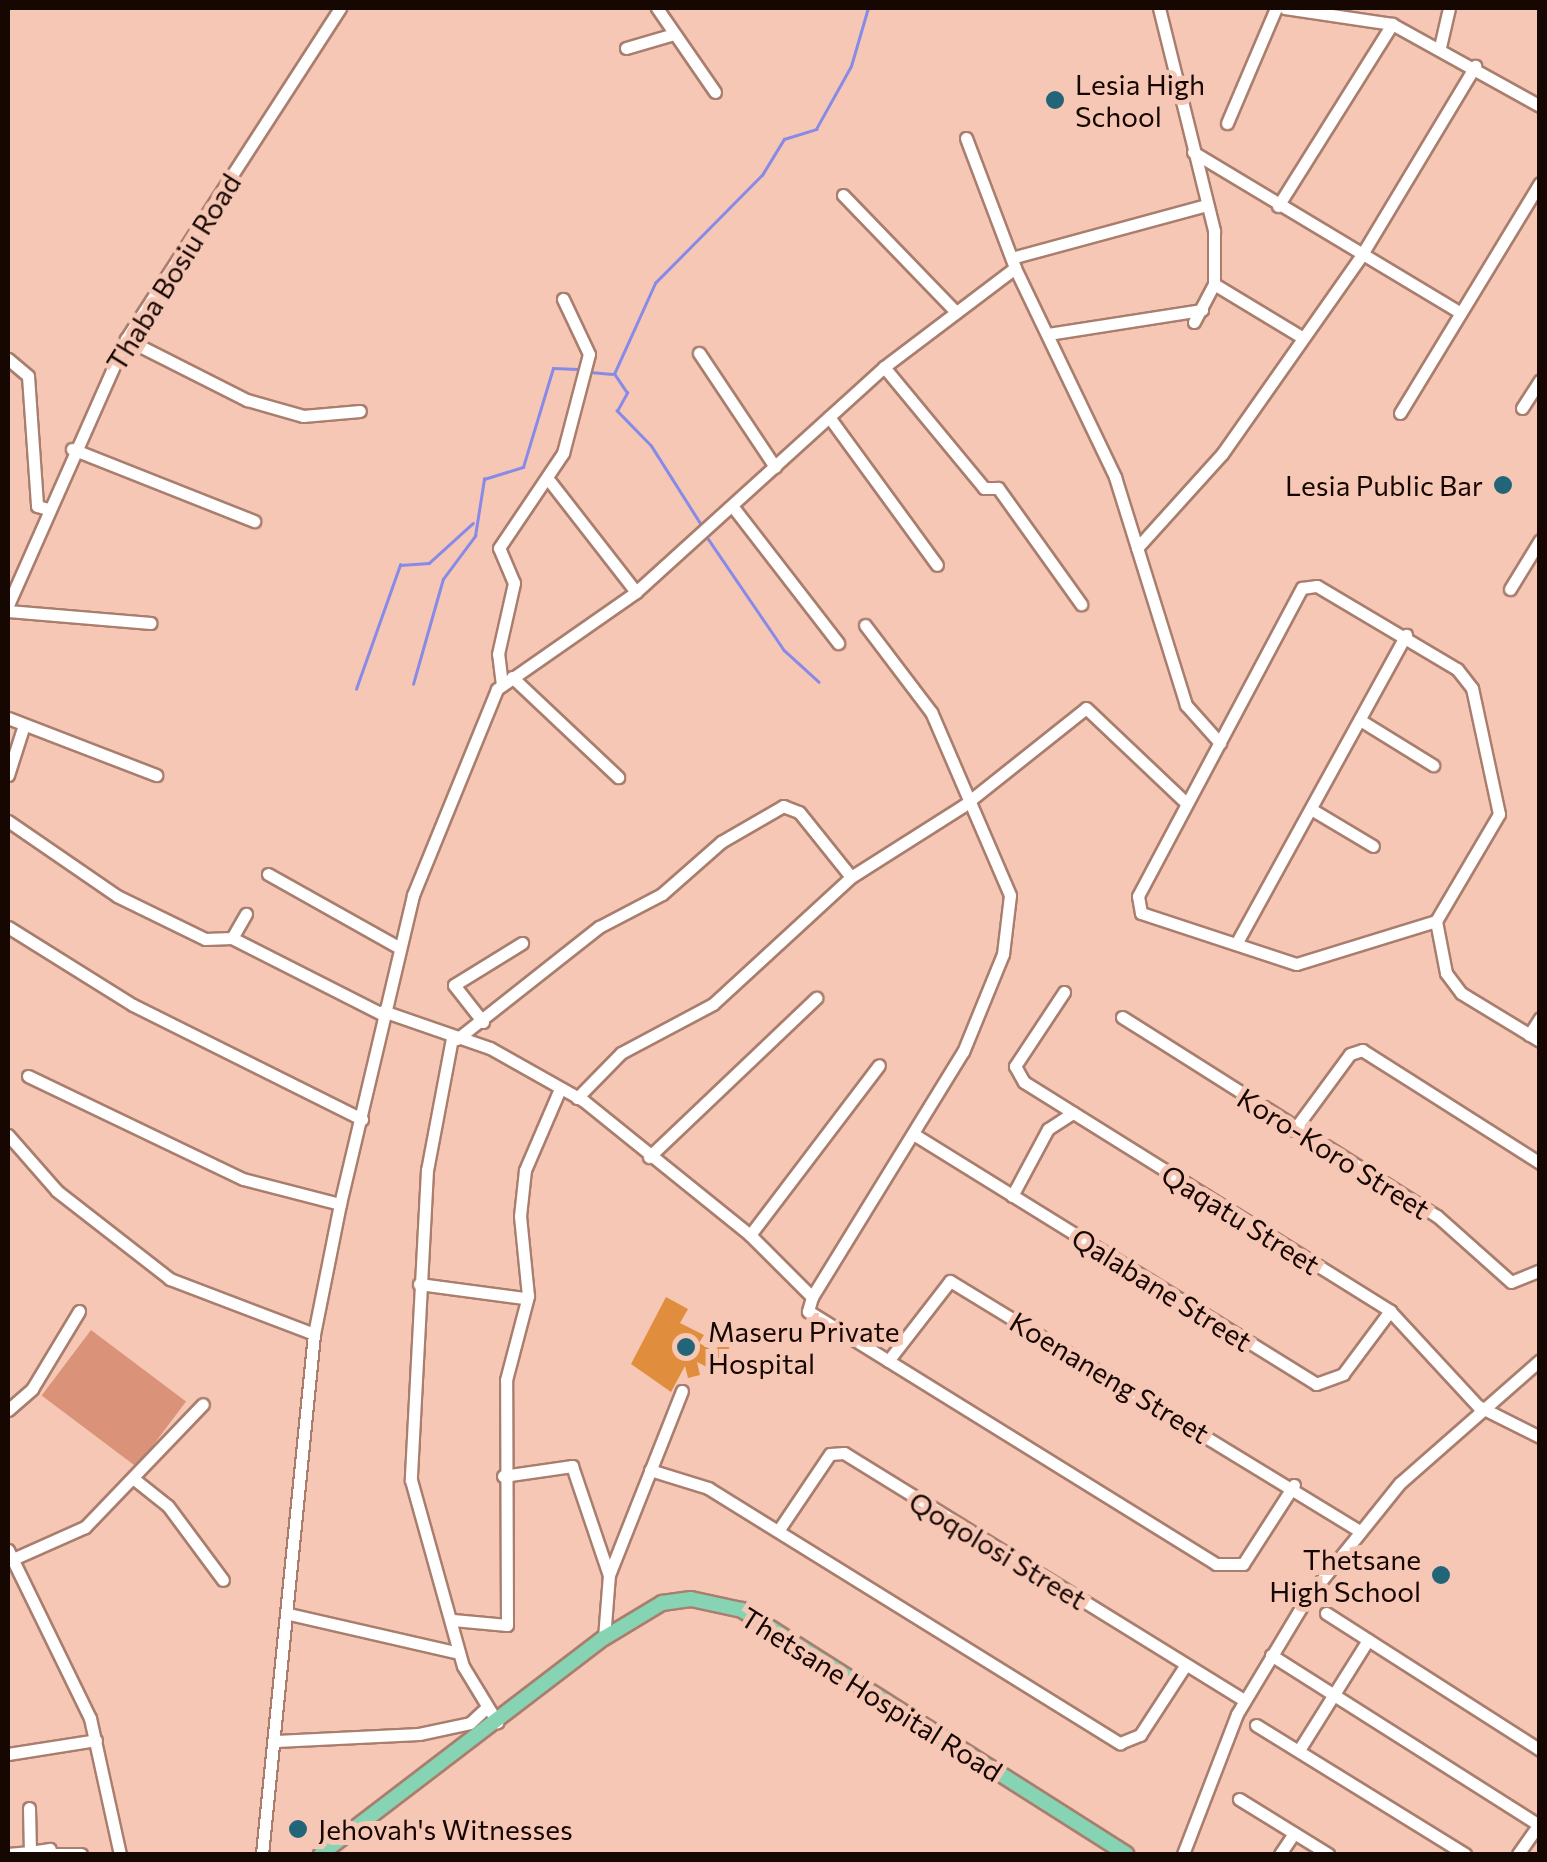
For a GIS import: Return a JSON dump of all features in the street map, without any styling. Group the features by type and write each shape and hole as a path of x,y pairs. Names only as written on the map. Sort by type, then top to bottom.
{"main road":[{"name":"Thetsane Hospital Road","path":"321,1854 604,1638 662,1603 742,1610 1126,1854"}],"street":[{"name":"Thaba Bosiu Road","path":"8,608 72,449 126,339 340,8"},
{"path":"657,8 715,92"},
{"path":"1159,8 1206,204 1214,284 1194,322"},
{"path":"1227,123 1276,8"},
{"path":"1285,8 1392,24 1475,66 1540,106"},
{"path":"1440,47 1449,8"},
{"path":"1278,206 1392,24"},
{"path":"626,48 674,34"},
{"path":"1138,548 1222,454 1300,336 1362,256 1475,66"},
{"path":"966,138 1015,263 1102,444 1186,705 1220,744"},
{"path":"1193,152 1456,310"},
{"path":"1400,413 1456,310 1540,183"},
{"path":"843,195 956,312"},
{"path":"262,1854 314,1334 340,1204 400,948 448,805 507,681 636,592 734,507 884,366 1015,263 1206,204"},
{"path":"1214,284 1300,336"},
{"path":"564,299 589,354 548,479 500,548 514,583 498,654 507,681 618,777"},
{"path":"1048,334 1202,310"},
{"path":"126,339 247,400 302,416 360,410"},
{"path":"699,353 775,468"},
{"path":"8,359 28,376 37,506 48,508"},
{"path":"884,366 984,488 998,488 1081,604"},
{"path":"1522,408 1540,380"},
{"path":"829,417 937,564"},
{"path":"72,449 254,521"},
{"path":"548,479 636,592"},
{"path":"734,507 838,644"},
{"path":"1510,590 1538,546"},
{"path":"1436,921 1296,964 1141,913 1138,896 1302,588 1317,586 1406,635 1472,688 1499,814 1436,921 1446,973 1461,993 1534,1038 1540,1018"},
{"path":"8,608 150,623"},
{"path":"865,625 931,712 1010,895 1003,954 915,1134 812,1297 808,1311 1216,1564 1243,1564 1294,1485"},
{"path":"1236,944 1406,635"},
{"path":"578,1098 620,1052 713,1004 851,877 967,801 1086,708 1185,802"},
{"path":"8,718 156,775"},
{"path":"1360,720 1433,765"},
{"path":"8,775 24,725"},
{"path":"496,1722 459,1653 453,1620 411,1480 427,1170 455,1038 483,1022 599,928 662,894 721,842 782,806 800,812 851,877"},
{"path":"1311,809 1374,846"},
{"path":"8,821 118,896 206,939 232,938 383,1013 490,1048 578,1098 750,1235 812,1297"},
{"path":"268,874 400,948"},
{"path":"232,938 246,914"},
{"path":"8,927 133,1005 362,1120"},
{"path":"483,1022 454,985 522,943"},
{"name":"Qaqatu Street","path":"1064,992 1015,1066 1024,1082 1390,1311 1478,1406"},
{"path":"649,1157 816,998"},
{"name":"Koro-Koro Street","path":"1122,1017 1294,1130 1437,1216 1511,1282 1540,1270"},
{"path":"1294,1130 1350,1054 1362,1050 1540,1163"},
{"path":"750,1235 878,1065"},
{"path":"28,1076 243,1180 340,1204"},
{"path":"453,1620 507,1625 503,1476 506,1380 524,1298 524,1170 560,1091"},
{"path":"1012,1196 1048,1129 1073,1113"},
{"name":"Qalabane Street","path":"915,1134 1316,1384 1343,1374 1390,1311"},
{"path":"8,1135 58,1191 170,1279 314,1334"},
{"name":"Koenaneng Street","path":"888,1361 950,1281 1294,1485 1358,1530"},
{"path":"420,1284 524,1298"},
{"path":"8,1410 32,1389 79,1310"},
{"path":"1187,1853 1244,1700 1358,1530 1478,1406 1540,1360"},
{"path":"604,1638 609,1575 682,1392"},
{"path":"120,1854 96,1740 10,1555 85,1527 203,1404"},
{"path":"1478,1406 1540,1437"},
{"name":"Qoqolosi Street","path":"778,1531 830,1454 844,1453 1244,1700"},
{"path":"503,1476 572,1466 609,1575"},
{"path":"650,1470 708,1488 1120,1743 1140,1735 1185,1666"},
{"path":"134,1479 168,1506 223,1580"},
{"path":"1326,1613 1540,1750"},
{"path":"289,1614 459,1653"},
{"path":"1299,1750 1368,1640"},
{"path":"1271,1656 1539,1824 1518,1854"},
{"path":"276,1741 419,1734 470,1723 487,1707"},
{"path":"1256,1725 1465,1854"},
{"path":"8,1754 96,1740"},
{"path":"1238,1799 1328,1854"},
{"path":"29,1808 30,1852"},
{"path":"1280,1854 1294,1833"},
{"path":"8,1854 81,1854"}],"shaded area":[{"path":"91,1330 186,1402 137,1467 42,1395"}],"building":[{"name":"Maseru Private Hospital","path":"666,1297 688,1309 680,1323 704,1335 699,1343 715,1352 724,1335 733,1340 717,1372 697,1362 700,1375 688,1378 685,1366 671,1392 631,1364"}],"waterway":[{"path":"701,525 651,446 617,411 627,393 614,374 655,283 762,175 784,139 816,129 851,66 868,8"},
{"path":"413,684 443,579 475,536 484,479 523,467 553,368 578,369"},
{"path":"590,372 612,374"},
{"path":"356,689 400,565 429,563 473,523"},
{"path":"707,537 784,650 819,682"}],"place":[{"name":"Lesia High School","path":"1055,100"},
{"name":"Lesia Public Bar","path":"1503,485"},
{"name":"Maseru Private Hospital","path":"686,1347"},
{"name":"Thetsane High School","path":"1441,1575"},
{"name":"Jehovah's Witnesses","path":"298,1829"}]}
